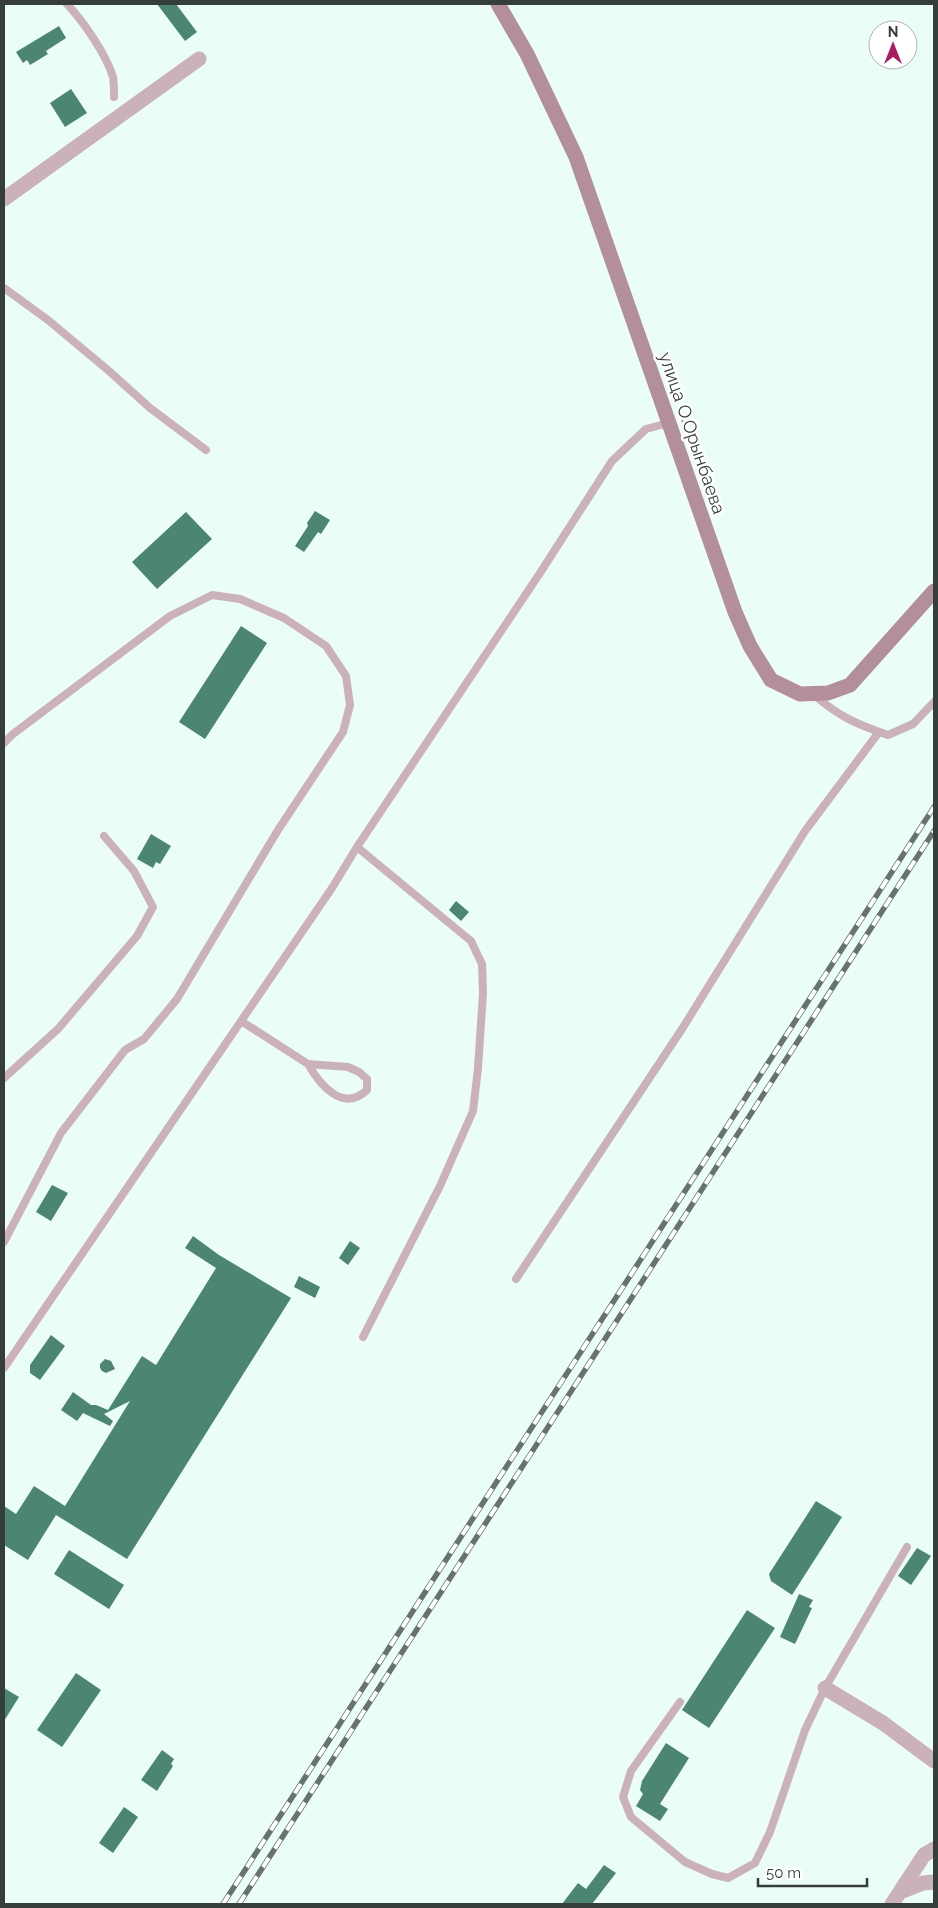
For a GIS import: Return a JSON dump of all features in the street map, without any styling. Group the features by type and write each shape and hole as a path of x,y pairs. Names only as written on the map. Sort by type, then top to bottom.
{"street":[{"name":"улица О.Орынбаева","path":"498,4 527,54 576,157 735,612 750,646 771,680 800,694 828,694 850,684 934,590"},
{"path":"4,199 200,59"},
{"path":"825,1688 883,1723 934,1762"},
{"path":"896,1898 924,1855 934,1848"},
{"path":"896,1898 923,1883 934,1882"}],"lane":[{"path":"67,4 81,20 113,77 114,97"},
{"path":"4,288 48,320 150,408 206,450"},
{"path":"4,1368 332,888 356,847 534,582 612,461 646,429 668,423"},
{"path":"4,743 13,734 170,616 212,595 240,599 284,618 326,646 346,676 350,704 343,732 278,830 177,999 144,1039 125,1050 61,1133 4,1242"},
{"path":"813,694 834,712 854,723 888,735 913,724 934,702"},
{"path":"516,1279 682,1029 805,831 879,732"},
{"path":"4,1078 58,1028 137,936 152,907 134,871 104,836"},
{"path":"356,847 471,942 482,964 483,993 473,1111 440,1186 363,1337"},
{"path":"241,1021 308,1064 348,1067 359,1072 367,1079 367,1090 360,1097 348,1100 326,1090 316,1079 308,1064"},
{"path":"680,1702 631,1771 622,1797 631,1817 685,1862 712,1874 728,1878 755,1862 770,1832 805,1730 825,1688 907,1547"}],"building":[{"path":"157,4 176,4 197,32 185,41"},
{"path":"59,26 66,38 46,51 48,54 30,65 27,60 23,63 16,52"},
{"path":"71,89 87,113 65,127 50,103"},
{"path":"315,511 330,520 321,534 318,532 304,552 295,546"},
{"path":"186,512 212,539 157,589 132,562"},
{"path":"241,626 267,643 205,739 179,722"},
{"path":"151,834 171,846 160,864 156,862 153,868 137,859"},
{"path":"456,901 469,912 461,921 449,910"},
{"path":"52,1185 68,1193 51,1221 36,1212"},
{"path":"193,1236 219,1255 291,1298 127,1559 56,1515 28,1560 4,1545 4,1506 16,1514 34,1486 65,1506 130,1401 104,1414 113,1421 110,1426 83,1413 77,1421 61,1410 73,1392 91,1405 108,1410 142,1356 156,1365 216,1268 185,1248"},
{"path":"350,1241 360,1248 348,1265 339,1258"},
{"path":"299,1276 320,1287 315,1298 294,1287"},
{"path":"51,1335 65,1346 40,1380 30,1373 30,1365"},
{"path":"105,1359 111,1361 115,1369 106,1373 102,1371 100,1364"},
{"path":"816,1501 842,1517 792,1595 771,1581 769,1574"},
{"path":"917,1548 931,1556 911,1585 898,1576"},
{"path":"69,1550 124,1585 109,1609 54,1574"},
{"path":"799,1594 813,1600 809,1607 812,1608 795,1644 780,1637"},
{"path":"747,1610 775,1628 709,1728 682,1710"},
{"path":"76,1673 101,1690 62,1747 37,1730"},
{"path":"4,1688 19,1697 4,1721"},
{"path":"666,1743 689,1758 660,1804 668,1809 660,1821 636,1806 643,1794 640,1790 642,1781"},
{"path":"162,1750 174,1759 171,1764 173,1766 157,1791 141,1780"},
{"path":"124,1807 138,1817 113,1853 99,1843"},
{"path":"604,1865 616,1873 592,1904 562,1904 578,1883 586,1889"}],"railway":[{"path":"223,1904 934,807"},
{"path":"239,1904 934,831"}]}
